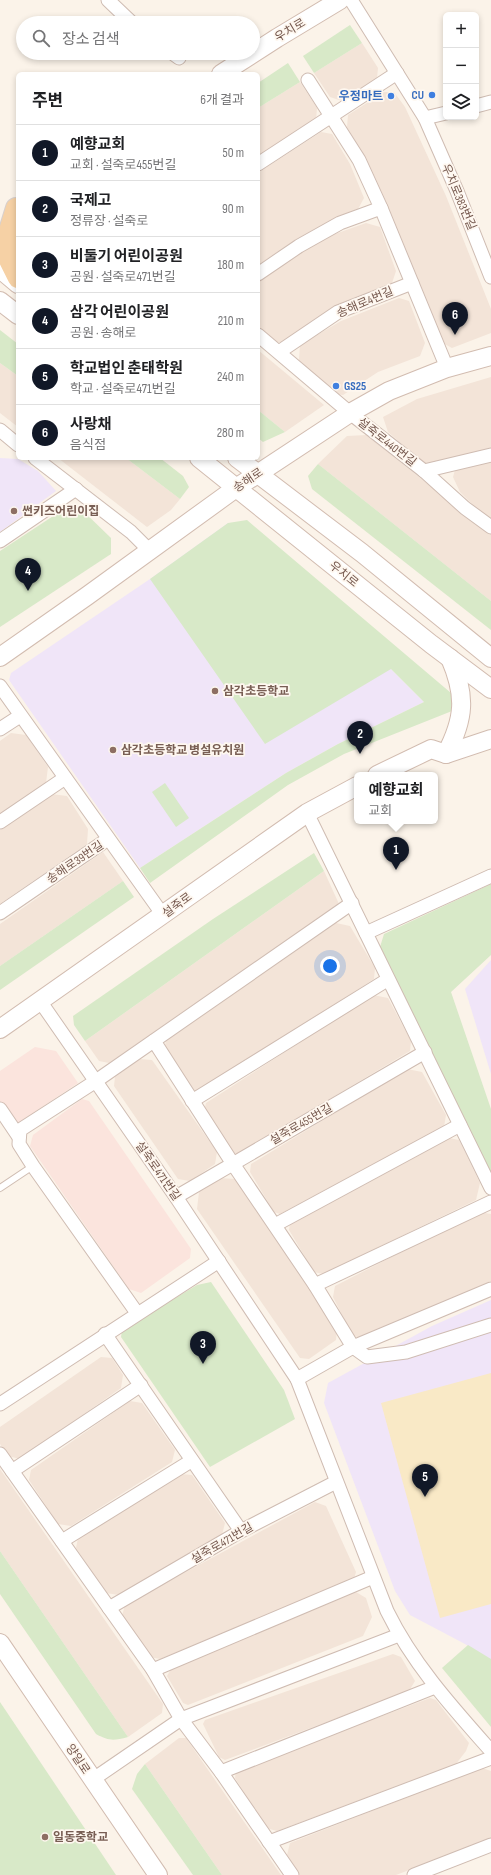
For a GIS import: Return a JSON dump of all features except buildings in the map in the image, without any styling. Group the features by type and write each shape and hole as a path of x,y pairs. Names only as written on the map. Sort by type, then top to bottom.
{"main road":[{"path":"16,211 8,234 9,260 16,274"}],"street":[{"path":"108,0 125,16"},
{"name":"우치로","path":"260,49 340,0"},
{"name":"우치로383번길","path":"350,0 425,118 457,191 491,277"},
{"name":"우치로","path":"224,72 243,60"},
{"path":"260,163 397,73"},
{"path":"308,80 359,160 381,208 447,368"},
{"path":"479,105 491,102"},
{"path":"425,118 443,114"},
{"path":"260,273 299,246 340,223 381,208"},
{"path":"0,219 16,209"},
{"path":"0,270 16,282"},
{"name":"송해로4번길","path":"279,352 338,312 412,283"},
{"path":"0,301 16,313"},
{"path":"260,337 350,413"},
{"name":"송해로","path":"0,657 236,488 350,413 389,391 447,368 491,356"},
{"name":"설죽로440번길","path":"350,413 424,471 465,508 491,527"},
{"path":"0,430 14,442 0,447"},
{"name":"설죽로440번길","path":"424,471 491,455"},
{"path":"38,460 131,532 150,551"},
{"name":"우치로","path":"201,460 491,689"},
{"path":"240,460 362,553 491,658"},
{"path":"0,541 76,489"},
{"path":"461,634 491,647"},
{"path":"446,754 452,742 462,699 458,677 449,657"},
{"name":"송해로39번길","path":"0,686 108,839 0,913"},
{"path":"0,729 20,716"},
{"path":"383,772 431,749 446,754 491,739"},
{"path":"0,822 65,778"},
{"name":"설죽로","path":"0,1029 307,813 354,788"},
{"path":"307,813 352,903 387,980 425,1052 491,1188"},
{"path":"108,839 163,915"},
{"path":"366,933 491,876"},
{"path":"137,1313 33,1166 19,1144 20,1130 96,1081 352,903"},
{"path":"192,1101 387,980"},
{"name":"설죽로471번길","path":"40,1001 176,1197 297,1379 373,1577 399,1635 435,1687 491,1752"},
{"path":"154,1041 233,1164 276,1225 315,1285 353,1348 367,1357 394,1355 491,1325"},
{"name":"설죽로455번길","path":"176,1197 425,1052"},
{"path":"0,1109 19,1137"},
{"path":"276,1225 460,1125"},
{"path":"315,1285 491,1202"},
{"path":"0,1404 137,1313 219,1261"},
{"path":"297,1379 353,1348 491,1289"},
{"path":"105,1334 141,1385 191,1461 241,1531"},
{"path":"12,1471 141,1385"},
{"path":"0,1454 153,1670 182,1718 292,1875"},
{"path":"62,1541 191,1461"},
{"name":"설죽로471번길","path":"109,1608 241,1531 336,1482"},
{"path":"153,1670 373,1577"},
{"path":"92,1780 182,1718 399,1635"},
{"name":"양일로","path":"0,1643 158,1875"},
{"path":"221,1772 435,1687"},
{"path":"269,1842 491,1758"},
{"path":"414,1875 491,1844"}],"lane":[{"path":"0,1188 33,1166"}],"shaded area":[{"path":"362,43 378,68 377,78 342,101 330,97 314,73"},
{"path":"300,82 317,108 316,120 260,156 260,107"},
{"path":"384,92 394,92 405,107 446,196 491,309 491,333 452,348 439,341 363,155 347,127 348,115"},
{"path":"321,132 332,134 350,164 364,198 358,209 339,216 295,240 260,264 260,172"},
{"path":"366,223 380,227 396,271 392,283 336,306 282,342 276,342 260,329 260,281 300,252 332,235"},
{"path":"399,298 409,301 425,343 420,356 378,372 343,395 334,394 299,360 300,345 341,321"},
{"path":"260,352 324,405 285,432 260,412"},
{"path":"0,363 16,375 16,425 0,413"},
{"path":"491,377 491,448 425,464 388,432 383,417 417,399"},
{"path":"366,435 491,534 491,601 318,464 347,436"},
{"name":"썬키즈어린이집","path":"0,458 16,459 38,471 56,491 0,532"},
{"path":"61,460 129,460 180,499 171,510 147,527"},
{"path":"491,462 491,519 476,508 460,492 453,477 455,470"},
{"name":"삼각초등학교","path":"228,523 391,669 424,702 338,744 286,773 140,868 9,680 11,673 150,579"},
{"path":"11,733 26,735 48,767 46,783 0,815 0,741"},
{"path":"51,794 67,796 88,829 87,844 0,904 0,830"},
{"path":"103,852 123,881 0,966 0,924"},
{"path":"324,871 339,904 109,1063 99,1061 85,1041"},
{"path":"336,923 350,926 375,968 374,979 198,1092 193,1092 164,1049 166,1041"},
{"path":"491,960 491,1074 465,989"},
{"path":"373,995 388,998 411,1041 410,1051 238,1154 231,1152 204,1111 206,1103"},
{"path":"35,1047 56,1051 78,1083 15,1125 0,1103 0,1071"},
{"path":"139,1059 152,1060 217,1152 215,1164 190,1181 178,1179 114,1086 115,1077"},
{"path":"407,1069 422,1072 446,1115 444,1127 280,1214 274,1212 250,1172 251,1164"},
{"path":"82,1099 89,1101 191,1249 190,1258 141,1293 129,1289 30,1146 33,1135"},
{"path":"449,1138 459,1140 480,1183 476,1200 323,1274 314,1272 289,1230 290,1223"},
{"path":"219,1178 236,1179 337,1330 336,1340 309,1359 300,1358 197,1209 199,1192"},
{"path":"479,1212 491,1214 491,1281 364,1340 352,1335 333,1297 335,1286"},
{"path":"491,1300 491,1660 465,1644 410,1615 395,1591 324,1403 328,1383 432,1326"},
{"path":"101,1357 112,1358 123,1375 121,1388 20,1459 8,1456 0,1444 0,1427"},
{"path":"130,1401 142,1403 175,1450 172,1462 71,1526 58,1524 29,1480 31,1470"},
{"path":"0,1469 163,1704 162,1713 128,1737 0,1551"},
{"path":"180,1474 192,1475 225,1523 222,1535 119,1595 106,1593 76,1548 78,1538"},
{"path":"315,1502 326,1506 356,1572 354,1579 160,1659 150,1657 122,1616 125,1605"},
{"path":"356,1592 366,1598 372,1617 363,1636 188,1705 183,1703 167,1676 171,1669"},
{"path":"393,1654 401,1657 415,1681 409,1691 225,1760 219,1757 203,1724 205,1720"},
{"path":"430,1698 436,1700 469,1743 466,1751 456,1764 277,1831 266,1828 235,1778 236,1771"},
{"path":"179,1738 186,1738 281,1875 222,1875 145,1764"},
{"path":"482,1768 491,1771 491,1839 396,1875 300,1875 287,1855 290,1843"}],"green space":[{"path":"350,25 362,43 314,73 303,56"},
{"path":"288,63 300,82 260,107 260,82"},
{"path":"0,330 16,342 16,375 0,363"},
{"path":"260,412 285,432 263,442 260,440"},
{"path":"129,460 163,460 183,476 189,487 180,499"},
{"path":"318,464 491,601 491,630 312,489 308,476"},
{"path":"67,507 79,507 111,538 111,554 0,627 0,551"},
{"path":"247,520 451,693 460,705 452,711 344,754 288,785 150,883 140,868 286,773 338,744 424,702 391,669 265,744 150,579 228,523"},
{"path":"165,783 189,818 176,827 152,792"},
{"path":"314,853 324,871 85,1041 74,1025 73,1016 213,919"},
{"path":"123,881 134,897 0,990 0,966"},
{"path":"491,884 491,955 451,992 491,1109 491,1175 380,947 384,934"},
{"path":"211,1282 284,1390 295,1419 210,1467 121,1337 122,1330 197,1285"},
{"path":"0,1551 128,1737 111,1740 96,1734 0,1594"},
{"path":"468,1645 491,1659 491,1727 442,1668"},
{"name":"일동중학교","path":"0,1702 116,1875 0,1875"},
{"path":"145,1764 222,1875 193,1875 132,1789 137,1774"}],"sand":[{"path":"491,1373 491,1604 440,1618 381,1403"}],"place":[{"name":"CU","path":"432,95"},
{"name":"우정마트","path":"391,96"},
{"name":"사랑채","path":"455,335"},
{"name":"GS25","path":"336,386"},
{"name":"썬키즈어린이집","path":"14,511"},
{"name":"삼각 어린이공원","path":"28,591"},
{"name":"삼각초등학교","path":"215,691"},
{"name":"삼각초등학교 병설유치원","path":"113,750"},
{"name":"국제고","path":"360,754"},
{"name":"예향교회","path":"396,870"},
{"name":"비둘기 어린이공원","path":"203,1364"},
{"name":"학교법인 춘태학원","path":"425,1497"},
{"name":"일동중학교","path":"45,1837"}]}
